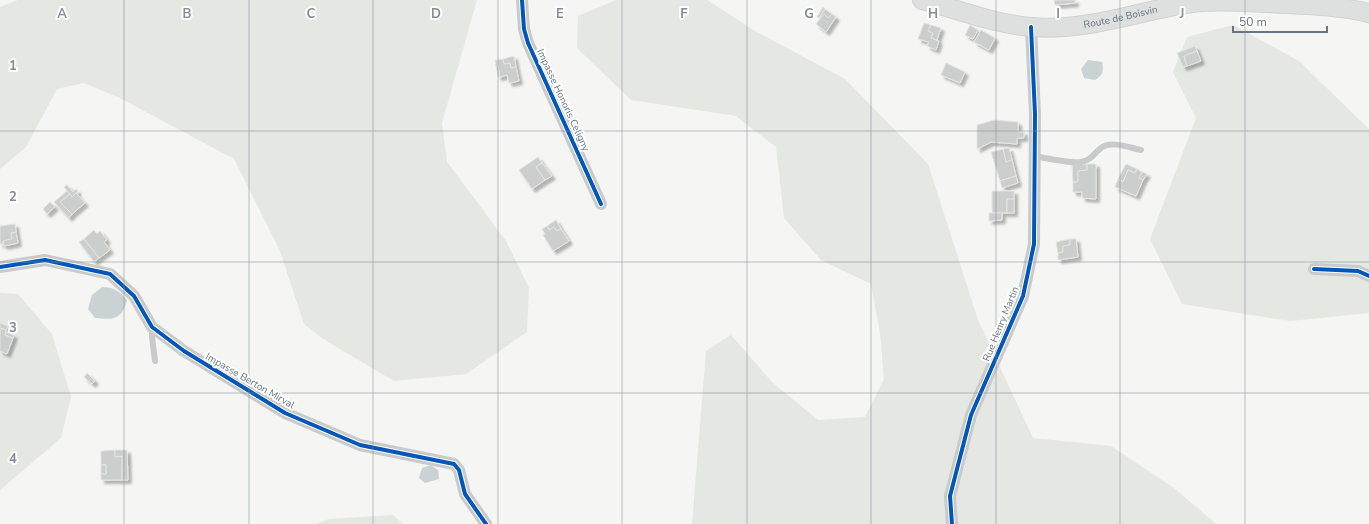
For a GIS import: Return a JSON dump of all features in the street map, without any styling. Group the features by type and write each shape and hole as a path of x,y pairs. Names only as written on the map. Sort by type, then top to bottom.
{"main road":[{"name":"Route de Boisvin","path":"922,0 996,20 1031,27 1080,25 1186,4 1209,2 1251,1 1346,8 1369,13"}],"street":[{"name":"Impasse Honoris Celigny","path":"522,0 524,29 528,43 601,204"},
{"name":"Rue Henry Martin","path":"952,524 950,496 970,415 1023,296 1034,244 1035,114 1031,27"},
{"name":"Impasse Berton Mirval","path":"0,266 45,260 110,274 134,296 152,327 184,352 285,412 360,445 454,464 459,470 465,494 486,524"},
{"path":"1314,270 1358,271 1369,276"}],"lane":[{"path":"1034,156 1079,163 1088,160 1095,155 1101,147 1108,145 1114,144 1141,150"},
{"path":"152,327 155,361"}],"shaded area":[{"path":"18,0 477,0 442,123 447,162 506,241 529,288 527,332 466,374 394,381 323,339 304,324 280,251 234,159 120,98 84,83 57,89 26,147 0,169 0,7"},
{"path":"616,0 707,0 755,31 845,79 928,164 978,320 1033,438 1111,446 1174,488 1216,524 692,524 706,351 731,335 772,382 818,420 865,417 884,379 880,333 871,284 821,260 784,218 776,147 736,116 631,100 577,48 578,16"},
{"path":"1233,25 1299,61 1369,129 1369,313 1290,321 1182,304 1150,239 1196,118 1173,72 1187,37"},
{"path":"1088,60 1102,62 1102,72 1095,80 1084,78 1081,69"},
{"path":"102,287 116,290 127,300 122,312 116,317 107,319 95,318 88,309 92,295"},
{"path":"0,293 18,294 52,334 71,397 61,438 0,490"},
{"path":"431,465 438,470 439,479 425,483 419,478 422,468"},
{"path":"393,515 403,524 316,524 329,519"}],"building":[{"path":"1054,0 1075,0 1075,3 1055,5"},
{"path":"823,7 825,9 819,18 817,17"},
{"path":"825,9 832,14 828,18 824,14 820,19 819,18"},
{"path":"824,14 828,18 832,14 836,17 826,32 816,24"},
{"path":"924,23 931,25 928,31 933,33 931,38 939,41 936,50 927,46 929,42 918,39"},
{"path":"931,25 941,28 937,40 931,38 933,33 928,31"},
{"path":"970,25 978,30 973,39 965,35"},
{"path":"981,30 995,38 989,50 974,42"},
{"path":"1195,46 1197,51 1184,56 1187,66 1183,67 1177,53"},
{"path":"1197,51 1201,61 1187,66 1184,56"},
{"path":"514,56 516,67 511,68 510,63 504,64 503,59"},
{"path":"503,59 504,64 510,63 511,68 516,67 519,81 509,83 507,75 500,77 497,60"},
{"path":"495,60 497,60 500,77 498,77"},
{"path":"946,63 965,72 960,83 941,75"},
{"path":"994,120 1018,122 1018,132 1024,132 1024,138 1017,138 1017,144 991,142 977,149 977,125"},
{"path":"1009,148 1012,160 1006,162 1003,149"},
{"path":"1003,149 1006,162 1012,160 1016,176 1000,181 991,152"},
{"path":"538,157 542,163 536,167 545,180 532,189 519,170"},
{"path":"542,163 552,176 545,180 536,167"},
{"path":"1087,164 1087,170 1078,171 1078,182 1073,182 1072,165"},
{"path":"1087,164 1096,164 1096,199 1082,198 1082,192 1073,192 1073,182 1078,182 1078,171 1087,170"},
{"path":"1126,164 1137,169 1135,173 1128,170 1123,182 1118,179"},
{"path":"1137,169 1142,172 1139,178 1143,180 1136,196 1115,187 1118,179 1123,182 1128,170 1135,173"},
{"path":"1142,172 1147,174 1143,180 1139,178"},
{"path":"1016,176 1018,183 1002,188 1000,181"},
{"path":"67,185 73,192 76,189 78,191 72,197 64,187"},
{"path":"67,191 70,194 60,202 72,214 69,218 54,202"},
{"path":"992,191 1014,191 1014,199 1007,199 1007,213 992,213"},
{"path":"76,193 85,203 72,214 60,202 70,194 72,197"},
{"path":"1007,199 1014,199 1014,213 1007,213"},
{"path":"50,202 55,207 47,214 43,209"},
{"path":"989,213 1002,213 1002,220 989,221"},
{"path":"556,220 561,229 557,231 554,227 549,230 547,226"},
{"path":"15,224 16,232 11,233 12,239 3,241 3,244 0,244 0,226"},
{"path":"547,226 549,230 554,227 557,231 561,229 569,241 553,251 543,235 545,234 542,229"},
{"path":"94,230 97,234 100,231 107,240 104,242 110,250 99,258 84,239"},
{"path":"16,232 18,243 4,246 3,241 12,239 11,233"},
{"path":"84,239 99,258 94,262 79,242"},
{"path":"1070,239 1070,245 1063,246 1063,252 1058,253 1056,242"},
{"path":"1070,239 1076,239 1078,257 1058,260 1058,253 1063,252 1063,246 1070,245"},
{"path":"0,323 8,326 6,330 0,328"},
{"path":"0,328 6,330 5,335 13,338 7,354 0,351"},
{"path":"6,332 14,335 13,338 5,335"},
{"path":"87,373 95,381 92,384 84,377"},
{"path":"115,450 115,457 122,456 122,480 101,480 101,474 106,474 106,465 101,465 101,451"},
{"path":"115,450 127,450 128,480 122,480 122,456 115,457"},
{"path":"101,465 106,465 106,474 101,474"}],"cycle path":[{"path":"522,0 524,29 528,43 601,204"},
{"path":"952,524 950,496 971,415 1023,296 1034,244 1035,114 1031,27"},
{"path":"0,267 45,260 110,274 134,296 152,327 184,351 285,413 360,445 454,464 459,470 465,494 486,524"},
{"path":"1314,269 1358,271 1369,276"}]}
